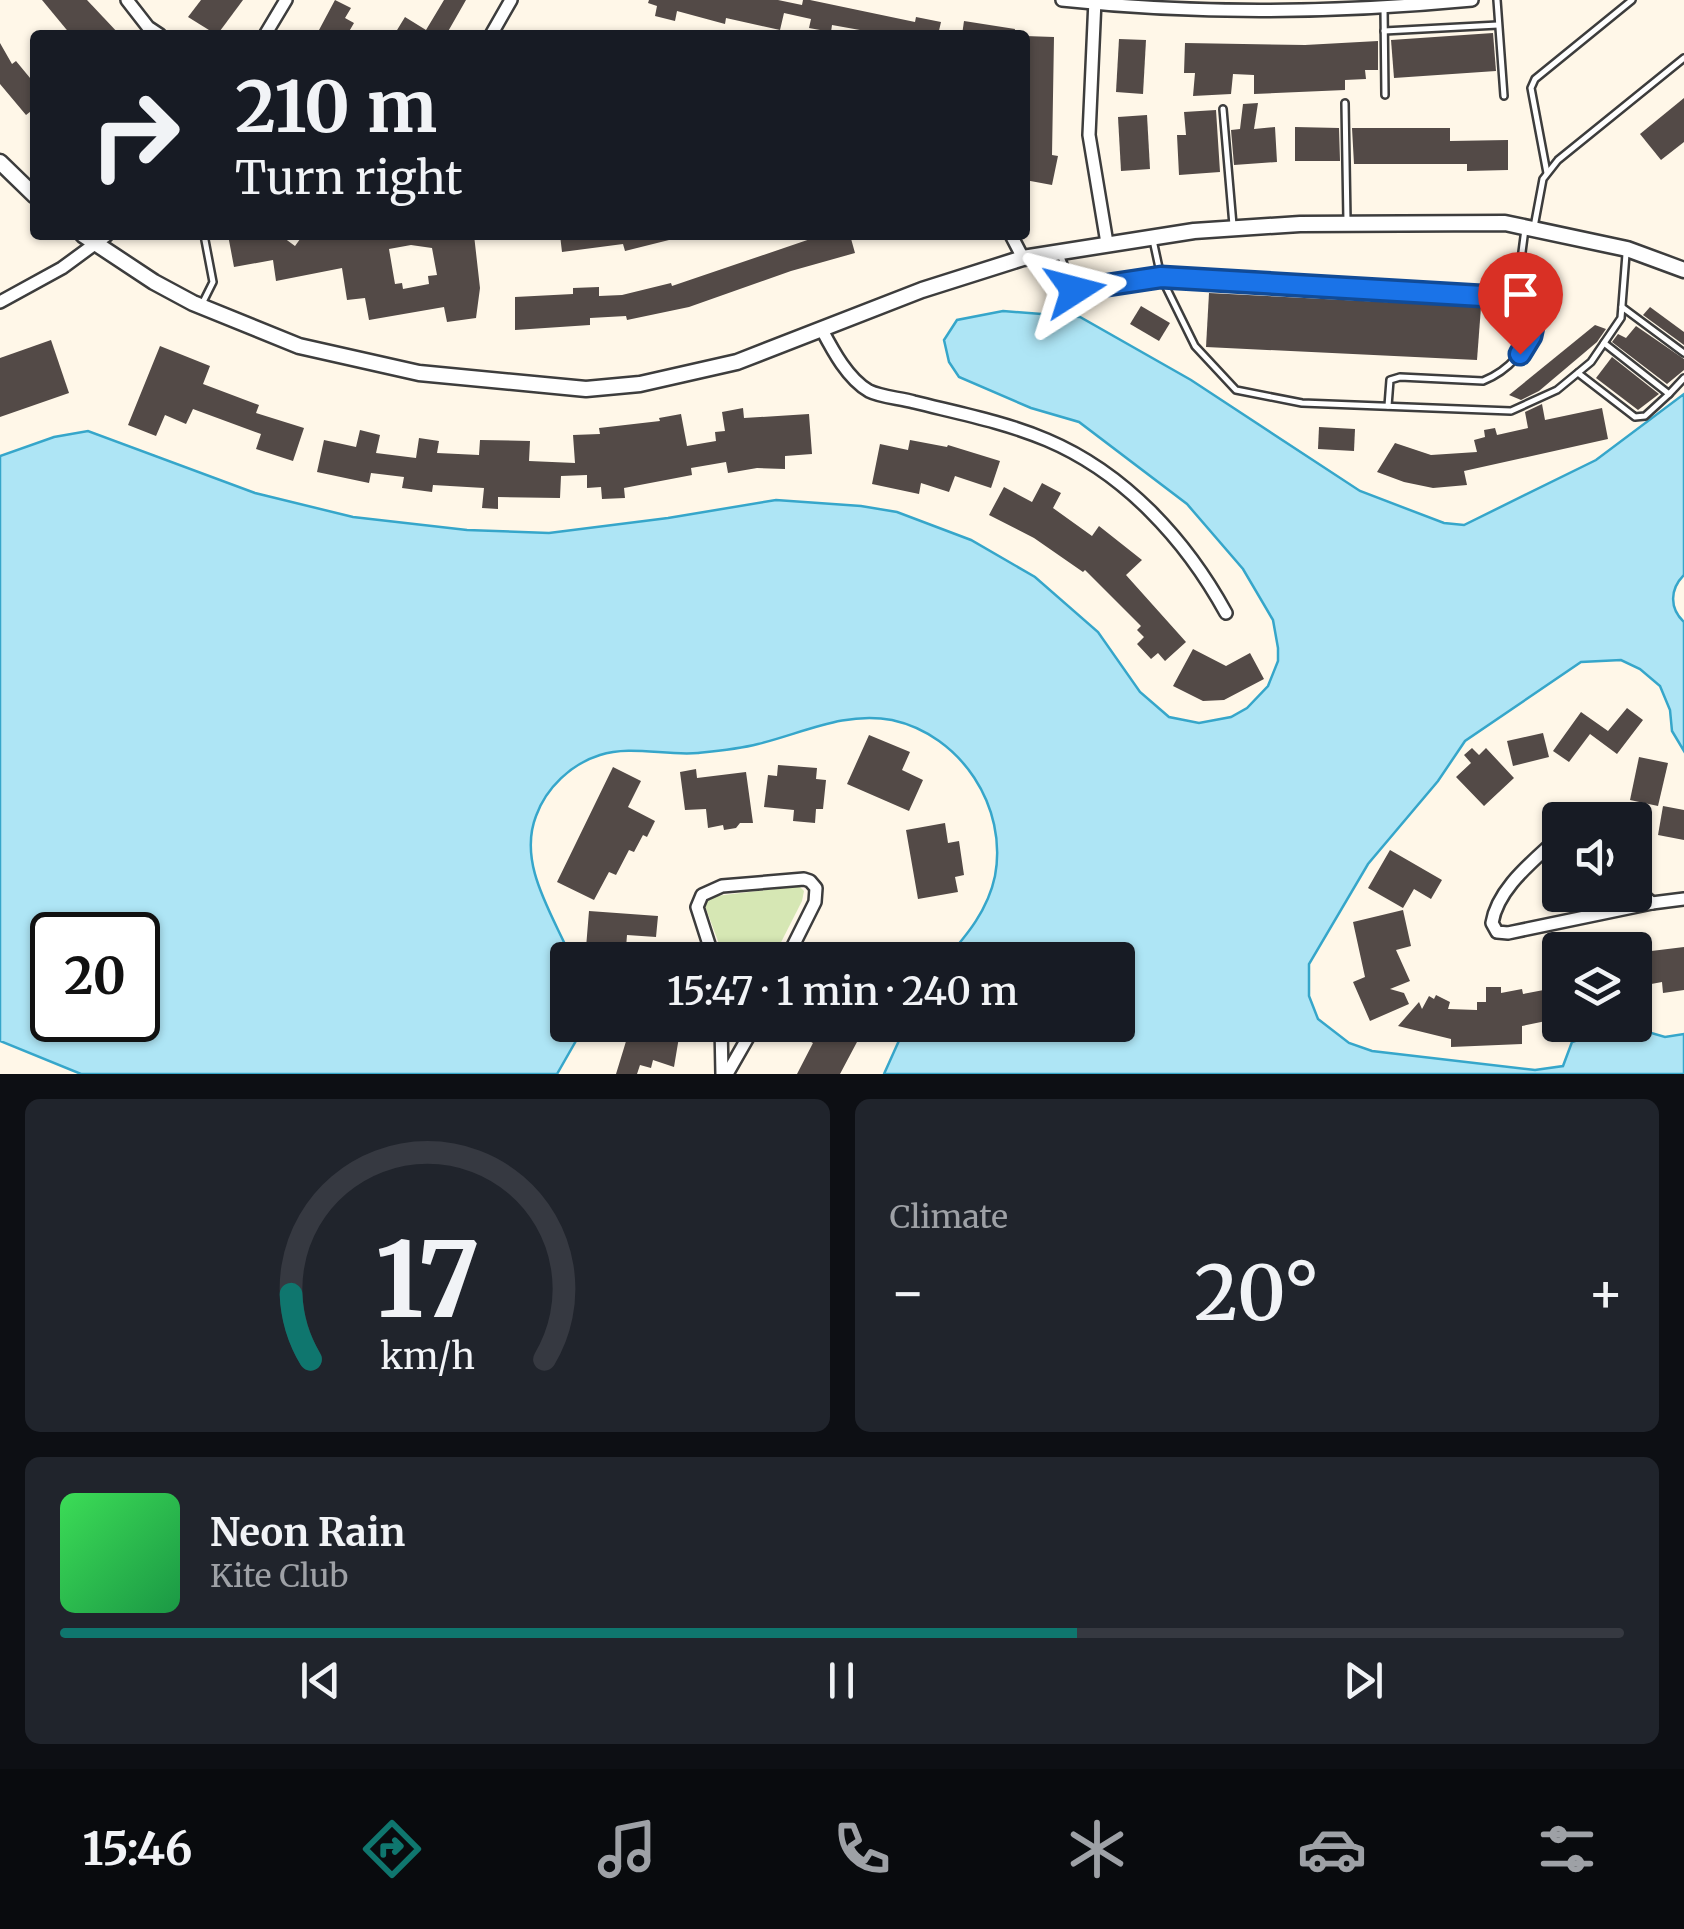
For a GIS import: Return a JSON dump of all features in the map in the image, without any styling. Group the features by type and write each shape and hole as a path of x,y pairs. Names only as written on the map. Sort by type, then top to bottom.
{"street":[{"path":"127,0 152,30"},
{"path":"268,30 286,0"},
{"path":"494,30 511,0"},
{"path":"1062,0 1384,8 1472,0"},
{"path":"1095,2 1090,135 1107,243"},
{"path":"0,162 30,191"},
{"path":"0,302 62,268 102,240 154,282 200,307 298,346 378,366 458,378 586,389 640,384 711,370 778,349 922,290 1024,258 1152,236 1233,228 1505,223 1626,249 1684,270"},
{"path":"1014,240 1024,258"},
{"path":"822,330 838,360 868,390 998,423 1048,440 1090,463 1136,497 1176,538 1207,578 1226,613"},
{"path":"1542,853 1502,898 1492,924 1498,932 1606,912"},
{"path":"708,942 697,907 702,895 722,886 810,880 816,888 815,902 795,942"},
{"path":"1652,902 1684,899"},
{"path":"721,1042 724,1074"},
{"path":"724,1074 744,1042"}],"lane":[{"path":"1497,0 1504,96"},
{"path":"1547,173 1531,88 1535,79 1632,0"},
{"path":"1384,8 1385,95"},
{"path":"1384,32 1498,25"},
{"path":"1388,406 1390,380 1483,381 1496,376 1520,354 1534,322 1516,298 1543,178 1558,160 1684,58"},
{"path":"1345,102 1347,224"},
{"path":"1223,108 1233,228"},
{"path":"1152,236 1161,277 1195,346 1236,390 1302,404 1511,411 1557,390 1591,362 1621,318 1626,249"},
{"path":"200,307 213,282 205,240"},
{"path":"1059,252 1075,290 1161,277 1516,298"},
{"path":"1622,307 1684,353"},
{"path":"1604,343 1669,394"},
{"path":"1578,372 1635,416 1646,416 1684,378"}],"green space":[{"path":"799,886 804,891 781,942 718,942 705,906 707,900"}],"water":[{"path":"1003,311 1080,317 1191,380 1360,491 1444,523 1464,525 1596,460 1684,394 1684,575 1673,598 1684,622 1684,751 1672,731 1670,710 1660,686 1640,669 1621,660 1581,662 1465,741 1438,781 1368,864 1309,964 1309,996 1318,1019 1349,1043 1372,1051 1535,1070 1563,1066 1572,1042 1652,1042 1652,1033 1665,1037 1684,1034 1684,1074 884,1074 898,1042 1135,1042 1135,942 960,942 976,921 995,876 997,850 986,800 974,778 939,741 917,728 875,718 824,724 728,750 686,754 612,752 579,764 553,787 536,816 531,853 540,890 564,942 550,942 550,1042 575,1042 557,1074 81,1074 0,1041 0,456 54,437 88,431 255,493 353,517 467,530 549,533 776,500 897,512 971,540 1035,577 1098,632 1140,692 1169,717 1199,723 1231,717 1247,708 1268,686 1278,661 1278,648 1273,620 1243,569 1187,504 1079,422 1031,408 959,377 949,362 944,340 957,320"}],"building":[{"path":"42,0 87,0 115,30 67,30"},
{"path":"201,0 243,0 221,30 209,30 188,17"},
{"path":"335,0 351,8 345,18 354,23 350,30 319,30"},
{"path":"444,0 466,0 449,30 426,30"},
{"path":"778,0 802,5 803,0 810,0 915,22 916,17 941,22 939,30 860,30 832,25 831,30 820,30 809,28 811,19 784,13 780,30 726,18 725,24 677,11 675,21 655,16 657,6 648,3"},
{"path":"405,17 426,30 397,30"},
{"path":"964,21 1015,29 1015,30 963,30"},
{"path":"1493,33 1496,71 1394,78 1391,40"},
{"path":"1030,36 1054,37 1052,155 1058,156 1052,185 1030,181"},
{"path":"1119,39 1146,40 1143,94 1116,92"},
{"path":"1378,41 1378,70 1365,70 1366,79 1345,80 1345,90 1254,94 1254,75 1233,74 1231,94 1193,96 1195,73 1184,73 1185,43 1305,45"},
{"path":"0,43 12,64 16,61 30,78 30,112 26,115 0,84"},
{"path":"1684,98 1684,142 1661,160 1640,134"},
{"path":"1258,103 1254,129 1275,127 1277,162 1234,165 1231,130 1240,129 1243,104"},
{"path":"1216,110 1220,172 1179,175 1177,135 1186,135 1184,112"},
{"path":"1147,115 1150,169 1121,171 1118,117"},
{"path":"1295,127 1339,128 1340,161 1295,161"},
{"path":"1352,128 1450,128 1450,141 1508,140 1508,170 1467,171 1467,164 1354,164"},
{"path":"229,240 287,240 295,246 299,240 475,240 480,288 476,318 447,322 444,307 369,320 365,298 347,300 342,268 276,281 273,260 234,267","holes":["411,245 432,248 437,275 428,276 429,284 403,289 402,283 395,284 389,249"]},
{"path":"561,240 669,240 625,251 623,244 562,252"},
{"path":"807,240 851,240 855,253 689,307 627,320 626,316 590,318 590,325 515,330 515,297 573,294 573,288 599,287 599,296 622,295 671,283 672,286"},
{"path":"1209,293 1481,307 1477,360 1206,347"},
{"path":"1141,306 1170,323 1159,341 1130,324"},
{"path":"1650,307 1684,332 1684,345 1643,315"},
{"path":"1595,325 1606,329 1597,342 1539,391 1521,400 1509,395"},
{"path":"1636,326 1684,359 1684,370 1667,384 1612,342 1618,334 1626,338"},
{"path":"51,340 69,393 0,417 0,358"},
{"path":"160,346 210,366 203,384 259,405 256,413 304,428 293,461 256,449 261,434 193,409 186,424 165,415 156,436 128,425"},
{"path":"1612,357 1659,394 1638,410 1596,378"},
{"path":"1542,404 1545,420 1602,408 1608,439 1464,471 1467,485 1433,488 1377,472 1395,443 1431,455 1477,452 1474,440 1485,437 1484,430 1495,428 1497,435 1528,428 1525,412"},
{"path":"743,408 744,418 809,414 812,454 785,456 785,469 728,473 726,462 691,468 692,475 624,488 625,498 602,499 601,487 587,488 587,475 561,476 560,498 498,497 498,509 482,508 484,488 433,485 432,492 402,488 404,477 371,473 369,483 317,472 324,440 356,447 360,430 380,435 376,453 416,458 419,438 439,441 437,453 479,455 480,440 530,441 529,461 575,463 573,435 600,434 599,428 660,421 659,418 681,414 687,446 716,441 715,432 725,431 722,412"},
{"path":"1319,427 1355,429 1354,451 1318,449"},
{"path":"910,440 948,445 1000,461 991,488 955,476 949,492 921,483 919,494 872,484 880,444 908,450"},
{"path":"1042,483 1061,493 1053,508 1092,536 1099,526 1142,560 1126,575 1186,642 1165,661 1158,653 1151,659 1137,644 1144,637 1137,630 1141,626 1085,570 989,515 1004,487 1032,502"},
{"path":"1193,649 1226,666 1250,653 1264,679 1224,700 1203,701 1173,686"},
{"path":"1627,708 1643,720 1617,754 1590,734 1569,762 1553,751 1581,712 1608,731"},
{"path":"1543,733 1549,757 1513,766 1507,741"},
{"path":"869,735 910,752 902,770 923,780 909,811 847,784"},
{"path":"1472,748 1479,755 1486,748 1514,778 1484,806 1456,777 1471,763 1464,755"},
{"path":"1639,757 1668,763 1658,806 1630,800"},
{"path":"778,765 817,768 816,779 826,780 823,809 816,809 815,823 793,821 794,810 764,807 768,775 777,776"},
{"path":"613,767 641,781 628,807 655,821 634,852 629,850 616,875 609,872 594,900 557,882"},
{"path":"696,769 697,778 746,772 753,823 740,823 724,830 723,825 708,828 706,809 685,810 680,772"},
{"path":"1663,806 1684,810 1684,840 1658,835"},
{"path":"945,823 948,843 959,841 964,875 955,877 958,892 918,899 906,830"},
{"path":"1390,850 1442,880 1431,899 1414,889 1403,908 1368,888"},
{"path":"1403,910 1411,946 1396,950 1410,981 1390,989 1404,993 1409,1004 1370,1021 1353,982 1365,977 1353,922"},
{"path":"589,911 658,916 656,937 627,935 626,942 586,942"},
{"path":"1684,947 1684,990 1663,993 1662,982 1652,984 1652,951"},
{"path":"1486,987 1501,987 1501,993 1522,989 1523,994 1542,990 1542,1022 1522,1026 1522,1044 1451,1047 1451,1039 1398,1026 1419,1002 1422,1009 1429,996 1450,1002 1448,1009 1477,1010 1477,1002 1486,1002"},
{"path":"626,1042 678,1042 674,1067 653,1060 651,1068 640,1065 637,1074 616,1074"},
{"path":"857,1042 840,1074 797,1074 813,1043"}],"route":[{"path":"1075,290 1161,277 1516,298 1534,322 1520,354"}]}
